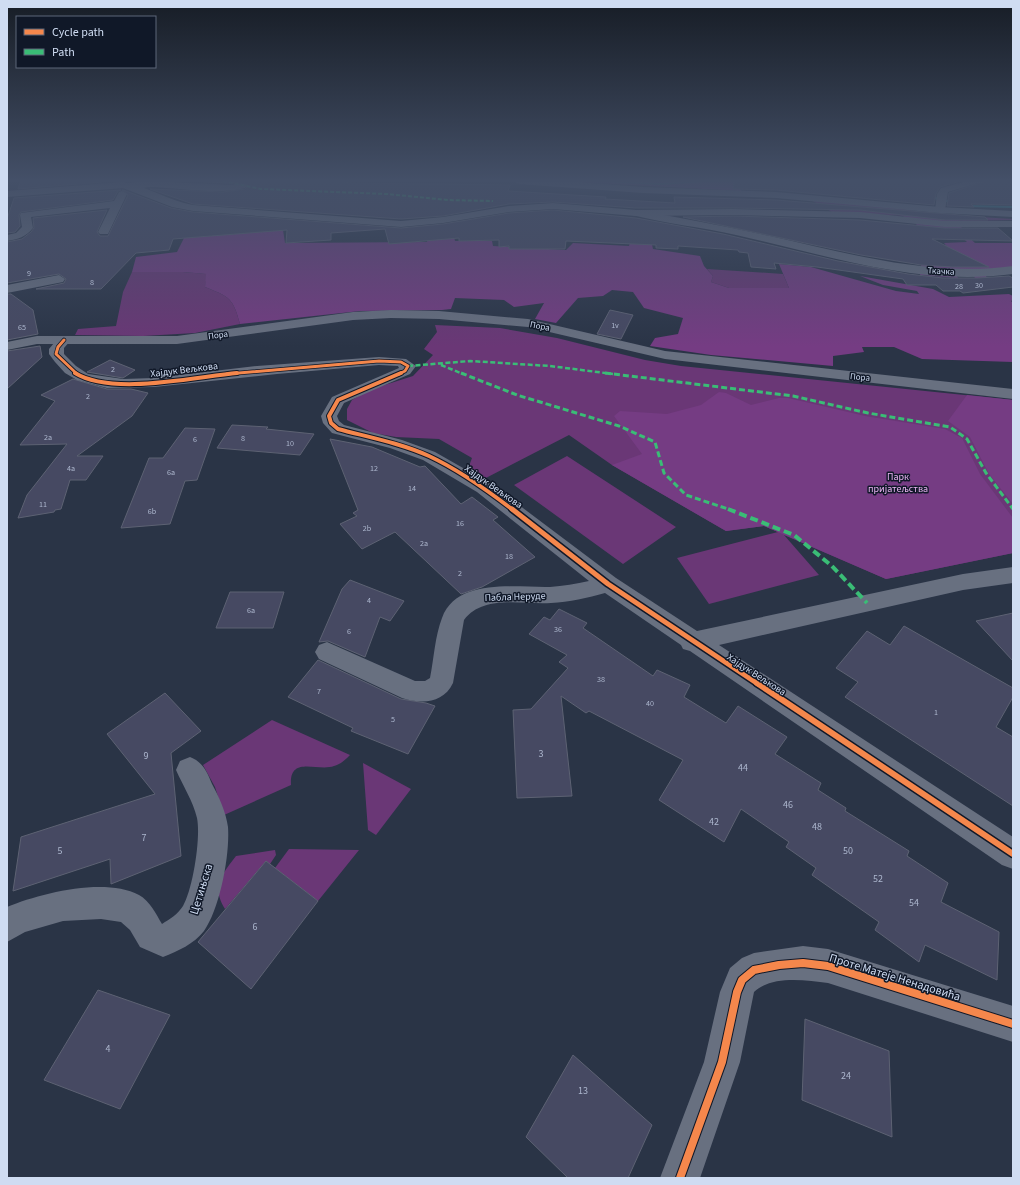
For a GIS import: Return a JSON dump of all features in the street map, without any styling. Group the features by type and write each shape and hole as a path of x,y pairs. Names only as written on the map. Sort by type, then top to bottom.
{"street":[{"name":"Ткачка","path":"757,236 886,266 938,272 991,273 1013,270"},
{"path":"7,289 59,279"},
{"name":"Пора","path":"7,346 37,340 176,340 353,316 390,314 439,315 534,324 665,355 1013,394"},
{"name":"Хајдук Вељкова","path":"64,340 56,349 56,352 57,356 71,371 93,380 109,383 154,382 215,375 379,361 401,362 408,366 405,370 338,400 328,416 331,423 338,429 403,446 429,456 453,468 484,488 608,584 691,642 1013,854"},
{"path":"691,642 963,582 1013,575"},
{"name":"Пабла Неруде","path":"327,652 410,690 420,693 428,692 435,689 440,683 453,618 458,609 466,603 479,598 506,595 570,593 608,584"},
{"name":"Цетињска","path":"7,926 17,919 63,905 101,903 129,907 141,919 151,936 163,941 179,933 194,917 204,888 211,857 213,827 204,795 190,770"},
{"name":"Проте Матеје Ненадовића","path":"680,1178 722,1062 737,992 742,980 754,970 779,964 803,963 828,966 1013,1024"}],"green space":[{"path":"185,236 284,236 285,243 427,242 428,236 454,236 455,241 492,241 493,246 566,250 573,243 629,246 632,236 650,236 653,249 700,256 704,266 713,276 711,282 729,288 789,288 779,264 811,267 896,291 919,294 917,291 883,285 860,276 933,289 949,297 1009,294 1013,296 1013,300 1011,301 1013,303 1013,362 922,359 894,347 862,347 864,352 833,356 833,366 711,355 650,346 655,338 678,334 683,318 644,308 633,292 612,290 603,296 578,298 556,323 535,319 544,303 514,307 504,300 455,298 451,309 360,311 240,324 235,309 229,300 220,293 205,287 206,274 183,272 132,272 136,257 177,252"},
{"path":"961,236 968,236 975,243 1013,243 1013,268 989,270 986,277 1001,287 980,282 967,271 954,271 958,278 920,275 922,258 949,249 944,243 967,242"},
{"path":"707,269 783,274 789,288 729,288 711,282 713,276"},
{"path":"132,272 183,272 207,274 205,287 220,293 229,300 235,309 240,324 195,333 143,336 75,335 78,329 116,326 123,292"},
{"name":"Парк пријатељства","path":"435,325 500,328 557,338 645,360 681,366 1013,400 1013,553 886,579 784,535 819,575 709,604 677,558 778,532 764,526 726,531 612,465 569,435 482,480 468,469 472,458 439,439 396,437 373,433 347,420 347,409 352,400 369,390 413,376 433,355 424,349 437,332"},
{"path":"719,392 726,393 751,405 779,398 788,398 865,416 945,429 962,438 980,474 1013,518 1013,553 886,579 764,526 726,531 612,465 642,454 614,416 620,411 667,414 701,405"},
{"path":"967,395 1013,400 1013,504 989,474 970,437 948,421"},
{"path":"567,456 676,527 623,564 514,485"},
{"path":"272,720 350,755 341,763 334,766 300,767 295,770 292,776 291,785 224,815 215,787 203,765"},
{"path":"363,763 411,789 376,835 368,830"},
{"path":"289,849 359,850 318,901 275,868"},
{"path":"275,850 276,855 270,864 266,861 225,909 219,894 220,881 226,869 236,856"}],"building":[{"path":"25,236 207,236 173,239 169,250 136,253 101,289 36,289 64,283 66,279 59,274 7,283 7,242 22,239"},
{"path":"287,236 331,236 331,240 286,243"},
{"path":"387,236 733,236 838,261 908,274 943,278 1009,276 1013,278 1013,287 963,293 960,291 943,291 936,285 907,285 903,279 817,267 774,263 776,269 751,267 748,253 739,252 738,250 678,246 678,249 656,248 656,245 566,241 565,249 509,249 509,246 499,247 499,240 459,241 459,238 389,244"},
{"path":"773,236 1008,236 1013,241 932,239 989,267 921,265 861,255"},
{"path":"7,294 11,294 33,310 38,334 7,340"},
{"path":"610,310 633,315 621,339 597,334"},
{"path":"40,346 42,357 7,389 7,351"},
{"path":"110,360 135,370 123,378 87,372"},
{"path":"73,379 107,389 131,389 148,393 132,416 77,456 103,456 86,480 70,480 61,509 55,510 54,512 18,518 27,495 67,444 20,445 55,401 41,395"},
{"path":"232,425 268,427 266,429 314,434 300,455 217,448"},
{"path":"185,428 215,429 197,480 185,481 170,524 121,528 149,458 163,458"},
{"path":"330,439 372,447 420,467 425,466 461,504 472,497 498,517 493,520 535,557 482,587 461,594 395,532 362,549 340,524 357,516 353,513 358,510"},
{"path":"350,580 404,601 390,621 380,617 365,657 328,641 319,642 342,589"},
{"path":"230,592 284,592 273,628 216,628"},
{"path":"559,609 587,623 583,628 653,676 657,670 690,685 684,697 726,723 738,706 787,737 775,754 821,783 818,790 846,808 845,811 909,851 907,856 948,883 941,902 999,932 997,980 925,945 919,962 875,930 879,922 812,875 816,868 786,847 789,842 741,809 724,842 659,800 683,760 589,711 586,713 561,696 572,796 517,798 513,710 531,709 568,668 559,662 567,655 529,634 544,617 550,620"},
{"path":"1013,613 1013,661 976,621"},
{"path":"904,626 1013,688 1013,697 996,727 1013,737 1013,806 845,697 858,682 836,668 867,631 890,645"},
{"path":"318,660 401,699 435,706 408,754 351,731 353,728 288,697"},
{"path":"165,693 201,731 171,753 181,856 111,884 110,859 13,891 21,837 155,794 107,734"},
{"path":"266,861 318,901 251,989 198,942"},
{"path":"98,990 170,1015 120,1109 44,1080"},
{"path":"805,1019 889,1051 892,1137 802,1100"},
{"path":"573,1055 652,1125 628,1178 568,1178 526,1137"}],"marked path":[{"path":"408,366 470,361 550,366 793,396 868,413 950,427 967,439 986,473 1013,509"},
{"path":"441,365 517,395 619,426 655,442 664,473 686,495 741,514 794,535 832,566 867,603"}],"cycle path":[{"path":"64,340 56,349 56,354 64,363 71,370 82,377 107,383 154,383 236,373 317,366 379,361 401,362 408,366 405,371 338,400 329,416 331,423 338,429 396,444 429,456 484,488 608,584 1013,854"},
{"path":"680,1178 722,1062 737,992 742,980 754,970 779,965 803,963 828,966 1013,1024"}]}
